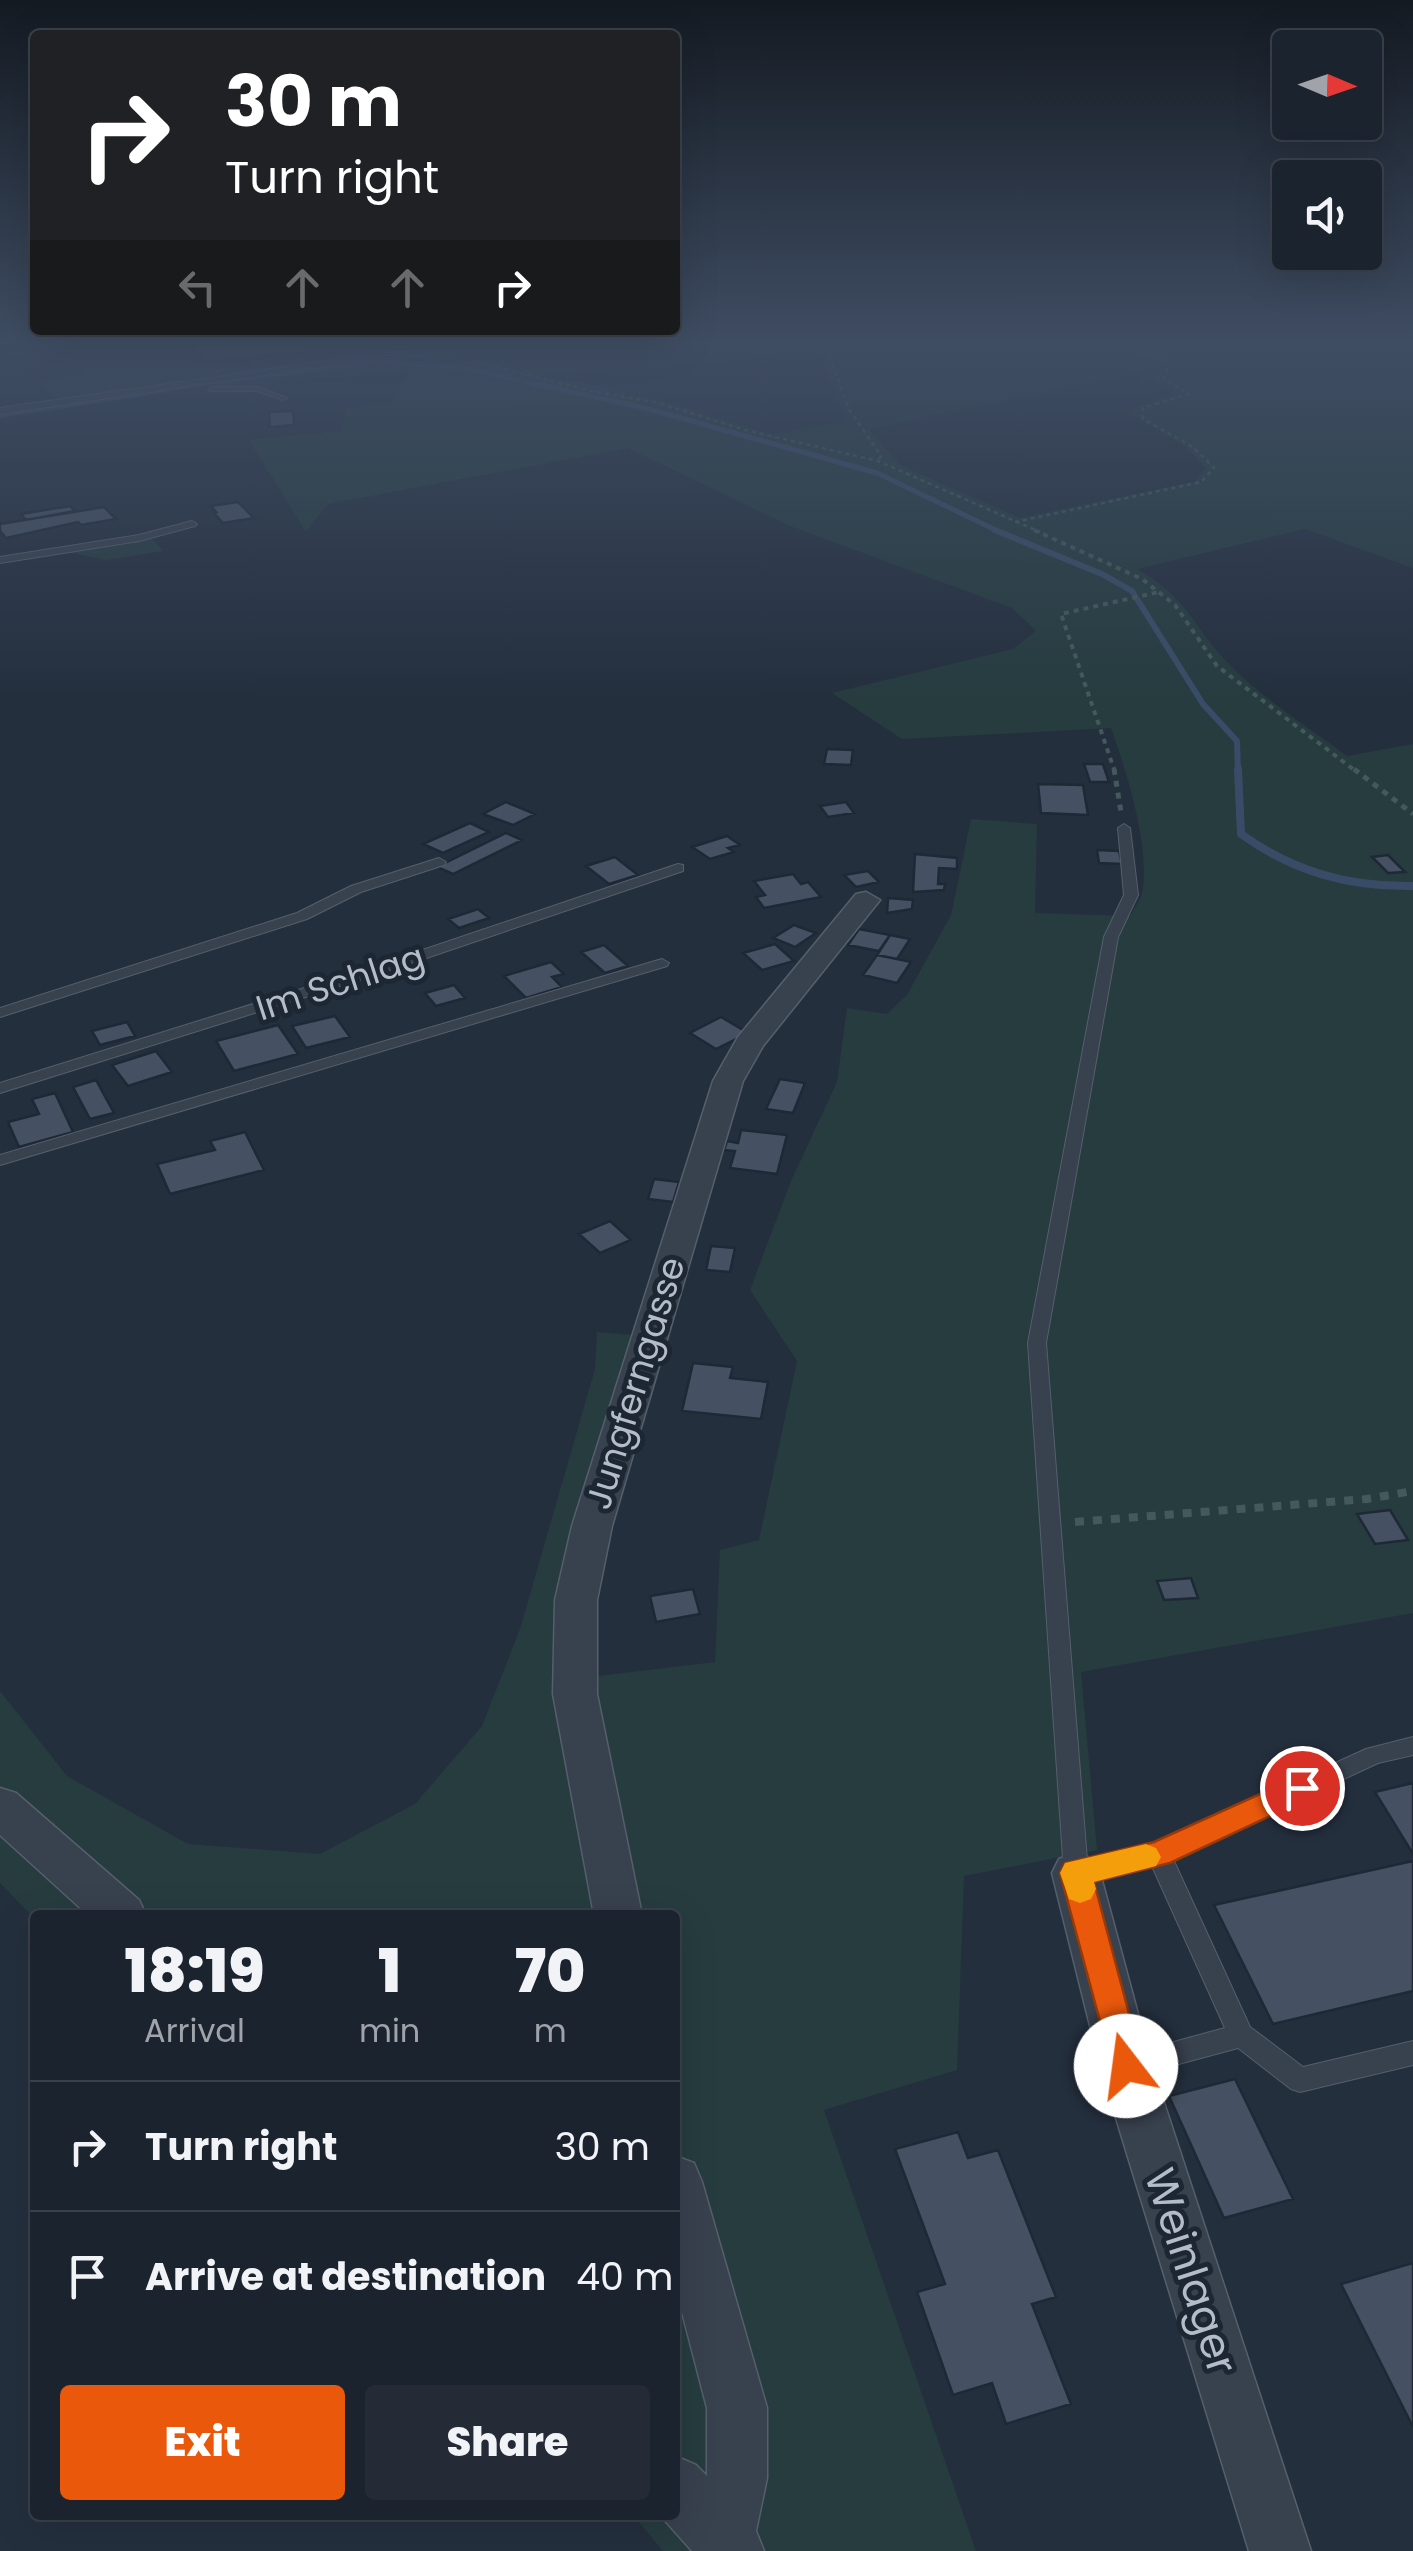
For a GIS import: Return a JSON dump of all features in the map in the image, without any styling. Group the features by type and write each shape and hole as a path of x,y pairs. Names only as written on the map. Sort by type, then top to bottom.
{"street":[{"name":"Jungferngasse","path":"617,1910 574,1694 576,1600 592,1526 728,1081 749,1043 866,900"},
{"path":"0,1807 116,1910"},
{"name":"Weinlager","path":"1076,1873 1126,2066 1280,2551"},
{"path":"680,2200 737,2408 738,2478 729,2545"},
{"path":"680,2491 729,2545"}],"lane":[{"path":"0,556 139,538 192,524"},
{"path":"0,556 74,539"},
{"path":"1124,828 1131,895 1111,937 1037,1343 1076,1873 1159,1854 1374,1755 1413,1746"},
{"path":"0,1013 302,916 356,890 439,862"},
{"name":"Im Schlag","path":"0,1088 380,970 678,868"},
{"name":"Im Schlag","path":"0,1160 662,963"},
{"path":"1159,1854 1240,2035 1300,2080 1413,2053"},
{"path":"1126,2066 1240,2035"}],"path":[{"path":"878,461 1111,564 1160,592 1175,605 1217,666 1413,814"},
{"path":"1013,522 1202,482 1214,468 1207,461"},
{"path":"1124,828 1112,760 1061,614 1160,592"},
{"path":"1049,1524 1367,1499 1413,1491"}],"green space":[{"path":"262,461 558,461 328,504 306,532"},
{"path":"655,461 897,461 1020,518 1196,481 1206,468 1199,461 1413,461 1413,568 1305,529 1137,569 1179,602 1242,677 1347,756 1413,744 1413,1613 1081,1672 1097,1850 964,1876 957,2070 824,2110 976,2551 663,2551 637,2520 680,2520 680,1910 30,1910 30,1914 0,1883 0,1691 67,1776 188,1844 320,1854 415,1804 482,1726 520,1629 595,1369 597,1332 646,1336 565,1680 715,1662 720,1550 759,1540 797,1361 750,1290 791,1181 837,1082 847,1008 887,1014 907,995 951,915 971,819 1037,824 1035,913 1130,916 1142,892 1144,870 1129,785 1111,728 902,739 832,693 1013,649 1036,631 1012,608 790,526"},
{"path":"147,533 163,551 106,560 68,552 0,564 0,556"}],"building":[{"path":"238,502 254,518 223,523 211,506"},
{"path":"70,506 75,511 26,520 21,514"},
{"path":"104,507 116,519 81,525 78,522 6,538 0,531 0,524"},
{"path":"827,749 853,750 851,765 824,764"},
{"path":"1084,764 1103,764 1109,782 1090,782"},
{"path":"1038,784 1083,785 1088,815 1041,813"},
{"path":"506,802 535,814 513,825 483,814"},
{"path":"846,802 854,813 828,817 820,806"},
{"path":"470,823 489,832 443,853 423,844"},
{"path":"506,833 522,840 453,874 437,867"},
{"path":"727,836 740,845 728,848 734,852 710,859 692,847"},
{"path":"1097,850 1119,851 1122,864 1099,863"},
{"path":"915,854 957,858 957,869 939,868 938,884 945,884 944,890 913,892"},
{"path":"1388,855 1405,872 1388,873 1372,857"},
{"path":"615,857 638,875 609,884 586,866"},
{"path":"868,871 879,882 856,887 844,875"},
{"path":"793,874 801,884 808,882 821,897 764,908 756,897 765,895 754,881"},
{"path":"888,898 913,900 912,909 887,913"},
{"path":"478,909 489,918 459,928 448,919"},
{"path":"794,925 816,933 795,947 773,938"},
{"path":"859,929 890,935 879,951 848,945"},
{"path":"890,935 910,939 897,959 877,955"},
{"path":"775,944 794,961 762,970 743,953"},
{"path":"604,945 628,966 605,973 581,952"},
{"path":"877,955 911,962 897,983 863,975"},
{"path":"551,962 564,974 552,977 562,987 526,998 504,976"},
{"path":"454,985 465,998 436,1006 425,993"},
{"path":"335,1016 350,1037 306,1048 292,1026"},
{"path":"721,1017 748,1033 716,1049 690,1033"},
{"path":"127,1022 135,1036 100,1045 92,1031"},
{"path":"278,1025 298,1054 234,1071 216,1041"},
{"path":"156,1051 172,1072 128,1086 112,1065"},
{"path":"780,1079 805,1083 793,1113 766,1109"},
{"path":"96,1080 114,1113 90,1119 73,1087"},
{"path":"55,1093 73,1132 19,1147 8,1122 39,1114 32,1099"},
{"path":"741,1130 787,1135 777,1174 730,1168 735,1151 724,1150 727,1141 738,1143"},
{"path":"245,1132 264,1170 170,1194 157,1164 215,1150 210,1141"},
{"path":"654,1179 679,1182 673,1202 648,1199"},
{"path":"610,1221 631,1240 600,1253 579,1234"},
{"path":"711,1246 735,1248 730,1272 706,1270"},
{"path":"693,1363 733,1367 730,1378 768,1382 761,1419 682,1411"},
{"path":"1390,1510 1408,1540 1375,1544 1357,1514"},
{"path":"1191,1578 1198,1598 1164,1600 1157,1581"},
{"path":"693,1589 700,1614 656,1622 650,1596"},
{"path":"1413,1783 1413,1854 1375,1792"},
{"path":"1413,1861 1413,1991 1273,2024 1214,1905"},
{"path":"1235,2079 1293,2199 1224,2218 1169,2096"},
{"path":"958,2132 968,2158 998,2150 1056,2297 1032,2304 1071,2404 1006,2424 992,2383 953,2395 917,2292 945,2284 895,2149"},
{"path":"1413,2263 1413,2427 1341,2284"}],"waterway":[{"path":"834,461 877,473 1000,532"},
{"path":"995,530 1102,574 1132,591 1203,704 1237,741 1238,772"},
{"path":"1238,769 1241,834 1281,858 1322,875 1366,884 1413,886"}],"slow traffic":[{"path":"1080,1889 1076,1873 1146,1857"}],"route":[{"path":"1126,2066 1076,1873 1159,1854 1302,1788"}]}
